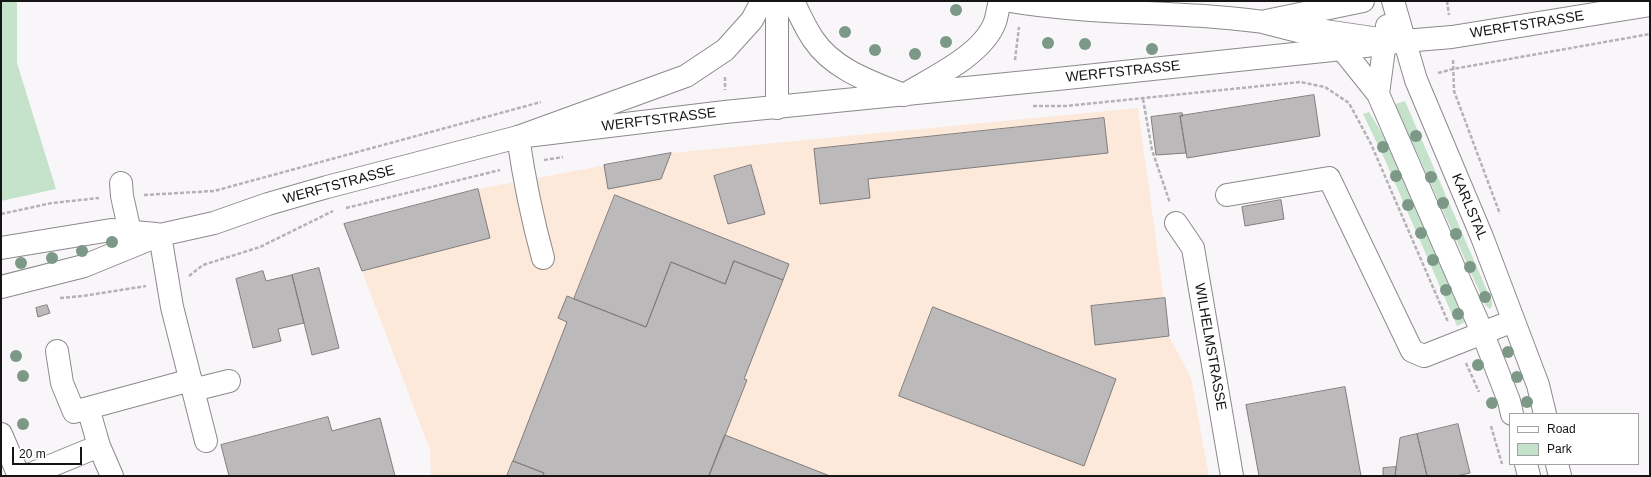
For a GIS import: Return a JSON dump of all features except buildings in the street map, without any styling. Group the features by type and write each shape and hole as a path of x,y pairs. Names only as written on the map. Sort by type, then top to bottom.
{"main road":[{"name":"WERFTSTRASSE","path":"1,287 84,266 160,235 214,223 268,204 327,187 518,137 686,76 725,50 752,20 762,1"},
{"path":"777,1 777,108"},
{"name":"WERFTSTRASSE","path":"793,1 814,41 834,62 860,77 904,95"},
{"path":"904,95 968,56 985,40 995,23 1000,1"},
{"name":"WERFTSTRASSE","path":"1263,22 1363,1"},
{"name":"KARLSTAL","path":"1378,94 1391,42 1392,1"},
{"name":"WERFTSTRASSE","path":"1017,2 1061,8 1263,22 1391,42"},
{"name":"WERFTSTRASSE","path":"518,137 725,112 904,95 1342,49 1391,42 1452,37 1650,5"},
{"name":"WERFTSTRASSE","path":"1263,22 1306,33 1342,49"},
{"name":"KARLSTAL","path":"1391,42 1416,80 1482,237 1538,385 1545,413"},
{"path":"1342,49 1378,94 1483,334 1509,401 1512,413"},
{"path":"518,137 535,230 543,258"},
{"path":"1226,195 1329,178 1412,351 1424,356 1514,321"},
{"path":"121,183 122,196 130,232"},
{"name":"WILHELMSTRASSE","path":"1176,223 1193,248 1232,476"},
{"name":"WERFTSTRASSE","path":"1,248 111,230 160,235"},
{"path":"160,235 176,321 206,441"},
{"path":"56,351 62,383 74,412 192,385 229,381"},
{"path":"88,408 99,446 112,476"},
{"path":"1,434 19,476"},
{"path":"26,476 99,446"},
{"path":"1,454 19,476"},
{"path":"1526,465 1529,476"},
{"path":"1557,465 1560,476"}],"path":[{"path":"1012,83 1019,27 1017,2"},
{"path":"1416,80 1453,69 1650,34"},
{"path":"725,50 725,112"},
{"path":"1031,106 1066,106 1300,82 1324,87 1349,103 1372,144 1479,393"},
{"path":"1349,103 1378,94"},
{"path":"1143,99 1152,150 1176,223"},
{"path":"214,191 542,102"},
{"path":"53,298 83,296 168,283 186,278 203,265 260,247 332,211 522,165 568,156"},
{"path":"1490,422 1503,468"}],"shaded area":[{"path":"1138,108 1169,336 1191,378 1209,476 431,476 430,450 344,224 478,189 671,153"}],"green space":[{"path":"1,1 17,1 17,63 56,189 1,201"},
{"path":"1405,101 1492,302 1490,309 1486,306 1395,104"},
{"path":"1369,112 1389,145 1465,322 1457,326 1385,160 1363,114"}]}
